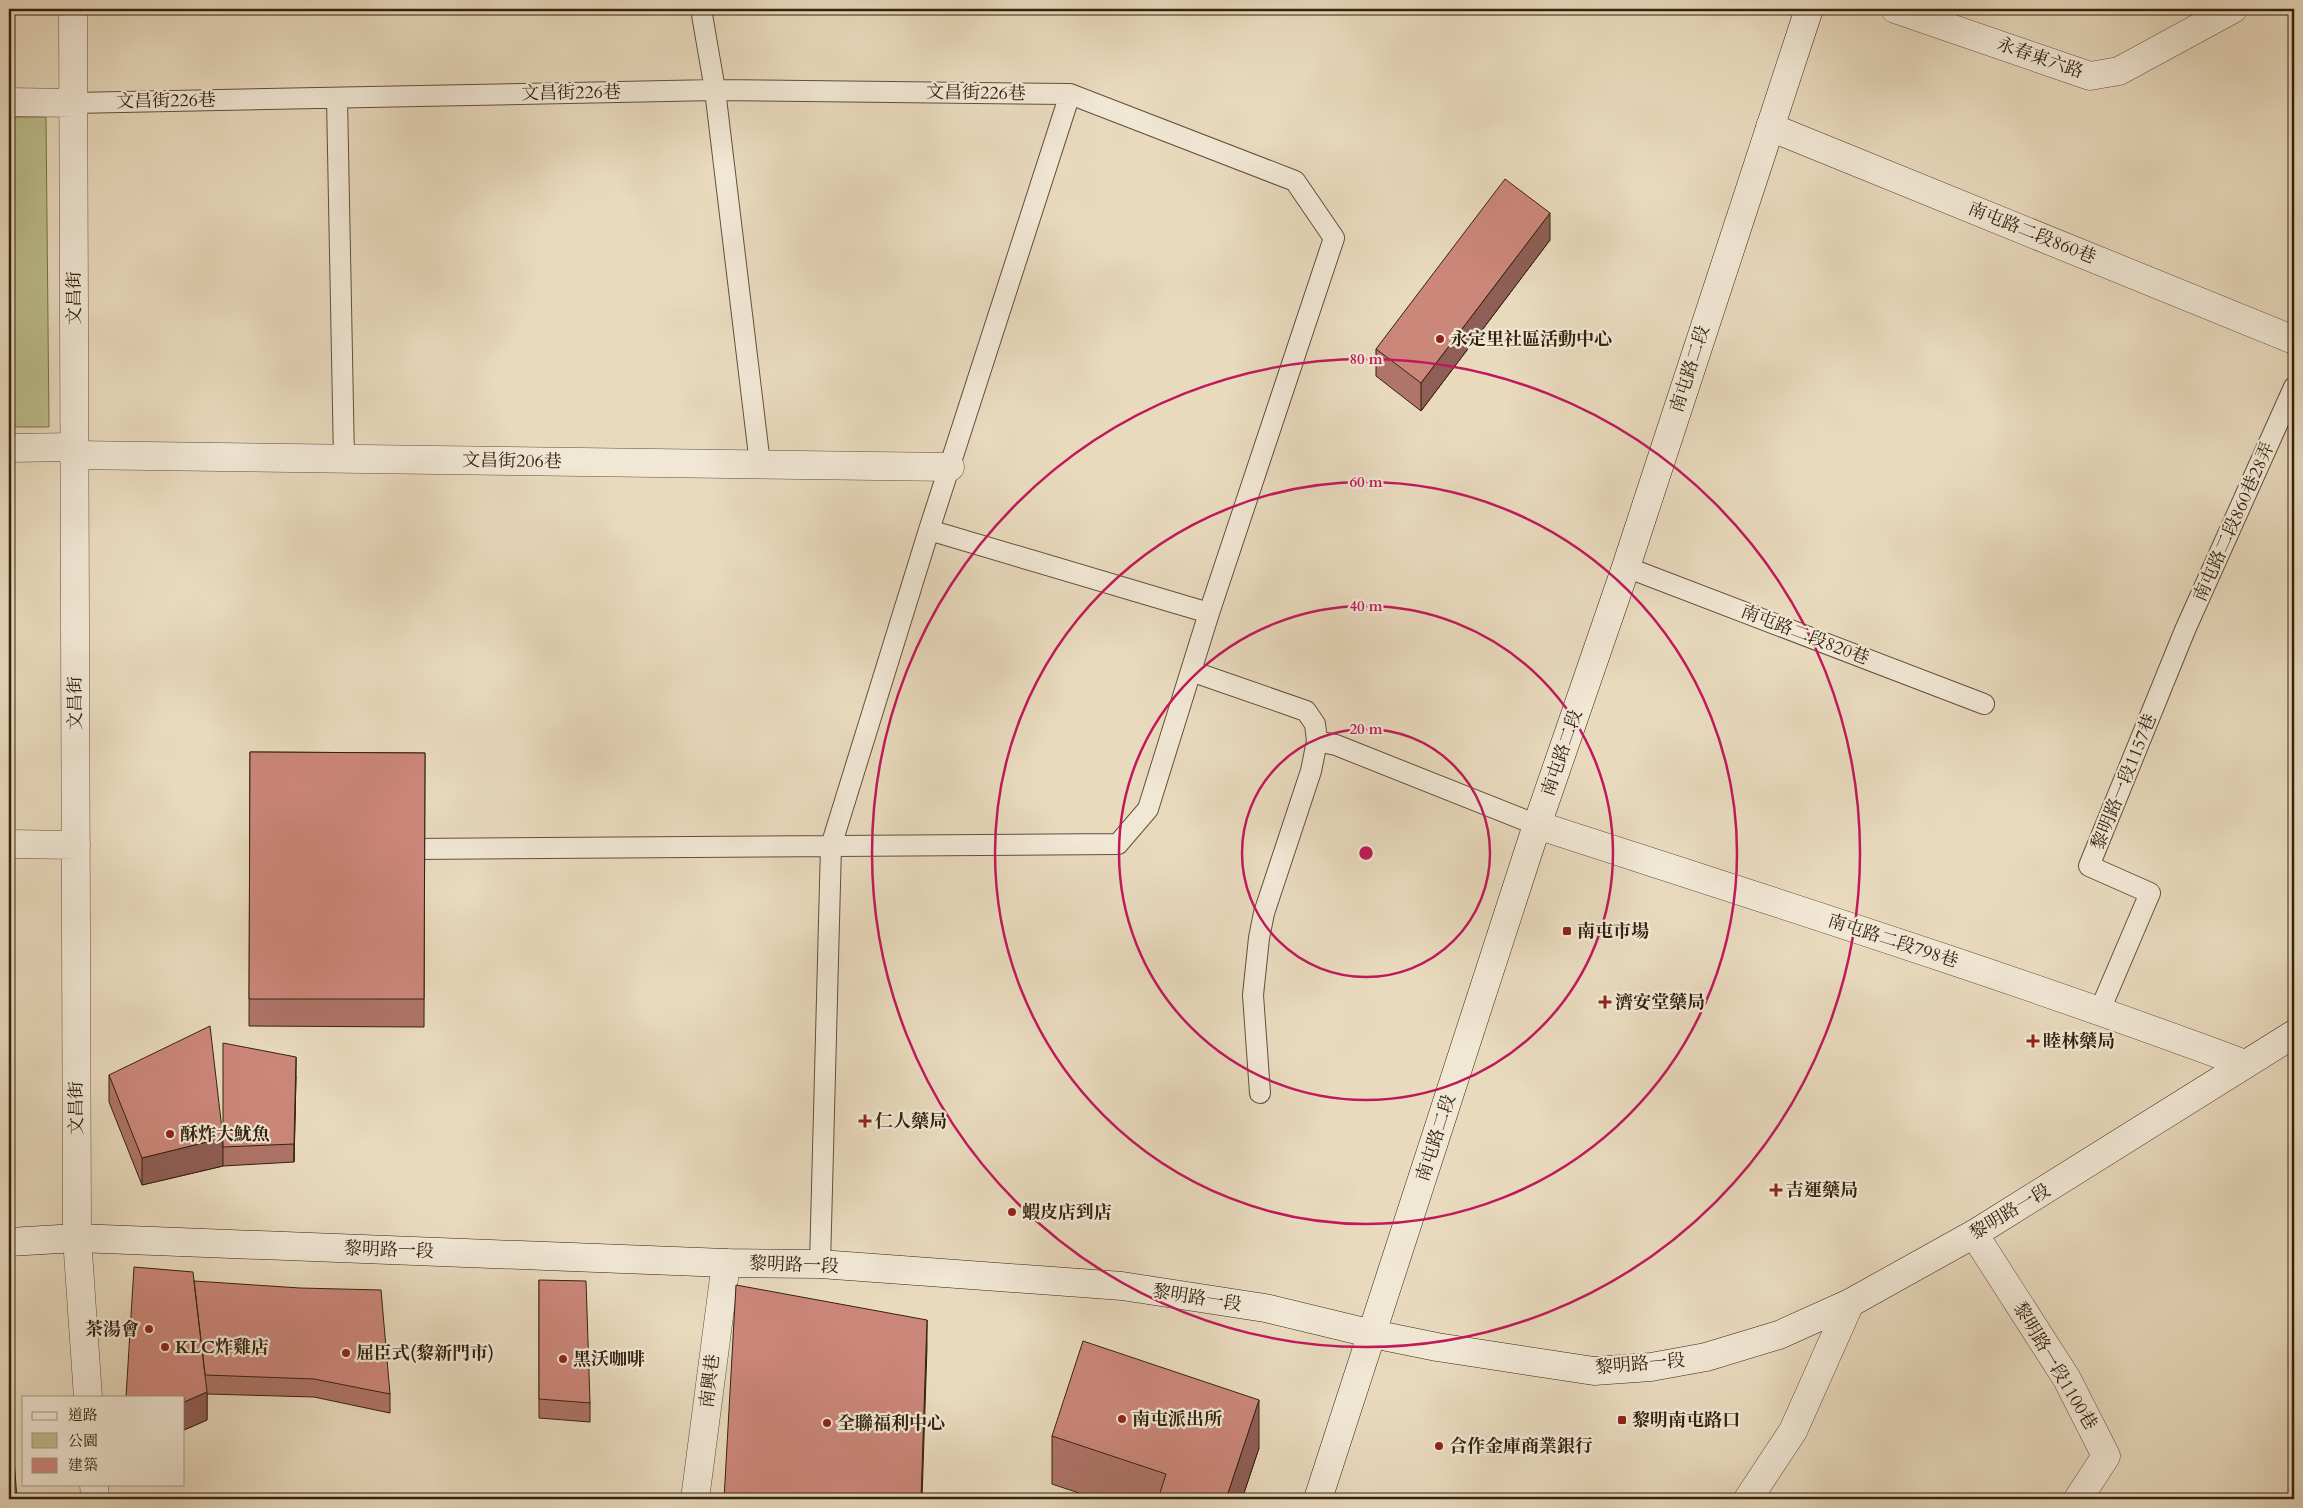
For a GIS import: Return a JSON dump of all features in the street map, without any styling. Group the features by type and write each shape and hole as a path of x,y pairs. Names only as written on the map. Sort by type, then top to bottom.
{"street":[{"name":"文昌街","path":"73,9 77,1238 88,1396"},
{"name":"南屯路二段","path":"1318,1499 1537,825 1626,567 1809,9"},
{"name":"永春東六路","path":"1895,9 2090,76 2119,71 2233,9"},
{"path":"9,102 73,103"},
{"name":"南屯路二段860巷","path":"1770,126 2294,340"},
{"name":"文昌街206巷","path":"9,448 344,459 950,467"},
{"name":"南屯路二段798巷","path":"1537,825 2100,1010 2245,1064"},
{"path":"9,844 76,845"},
{"name":"黎明路一段","path":"9,1242 77,1238 726,1263 820,1264 1122,1286 1265,1308 1373,1334 1438,1347 1594,1370 1651,1367 1706,1357 1779,1335 1850,1303 1974,1234 2294,1034"},
{"name":"黎明路一段1100巷","path":"1974,1234 2066,1379 2106,1456 2078,1499"},
{"name":"南興巷","path":"695,1499 726,1263"},
{"path":"1748,1499 1793,1431 1850,1303"},
{"path":"94,1486 95,1499"}],"lane":[{"path":"701,9 715,90 760,464"},
{"name":"文昌街226巷","path":"73,103 715,90 1070,94"},
{"path":"412,849 830,846 1118,844 1148,809 1209,613 1334,238 1295,180 1070,94 928,530 830,846 820,1264"},
{"path":"337,98 344,459"},
{"name":"南屯路二段860巷28弄","path":"2185,630 2294,387"},
{"path":"928,530 1209,613"},
{"name":"南屯路二段820巷","path":"1626,567 1984,704"},
{"name":"黎明路一段1157巷","path":"2100,1010 2150,893 2090,866 2185,630"},
{"path":"1191,671 1306,710 1315,724 1317,741 1311,771 1264,912 1259,938 1253,995 1260,1093"},
{"path":"1317,741 1336,745 1537,825"}],"green space":[{"path":"9,117 46,117 49,427 9,427"}],"building":[{"name":"永定里社區活動中心","path":"1505,179 1550,213 1421,383 1376,349"},
{"path":"250,752 425,753 424,999 249,999"},
{"name":"酥炸大魷魚","path":"210,1026 223,1138 142,1158 109,1075"},
{"path":"223,1043 296,1057 294,1144 223,1147"},
{"name":"KLC炸雞店","path":"134,1267 193,1272 207,1392 185,1402 185,1396 126,1396"},
{"name":"黑沃咖啡","path":"539,1280 586,1281 590,1403 539,1399"},
{"path":"194,1281 300,1288 381,1290 390,1394 314,1379 205,1375"},
{"name":"全聯福利中心","path":"736,1285 927,1320 921,1499 724,1499"},
{"path":"1083,1341 1259,1400 1226,1499 1158,1499 1166,1474 1052,1436"},
{"path":"9,1391 17,1499 9,1499"}],"place":[{"name":"永定里社區活動中心","path":"1440,339"},
{"name":"南屯市場","path":"1567,931"},
{"name":"濟安堂藥局","path":"1605,1002"},
{"name":"睦林藥局","path":"2033,1041"},
{"name":"仁人藥局","path":"865,1121"},
{"name":"酥炸大魷魚","path":"170,1134"},
{"name":"吉運藥局","path":"1776,1190"},
{"name":"蝦皮店到店","path":"1012,1212"},
{"name":"茶湯會","path":"149,1329"},
{"name":"KLC炸雞店","path":"165,1347"},
{"name":"屈臣式(黎新門市)","path":"346,1353"},
{"name":"黑沃咖啡","path":"563,1359"},
{"name":"南屯派出所","path":"1122,1419"},
{"name":"黎明南屯路口","path":"1622,1420"},
{"name":"全聯福利中心","path":"827,1423"},
{"name":"合作金庫商業銀行","path":"1439,1446"}]}
